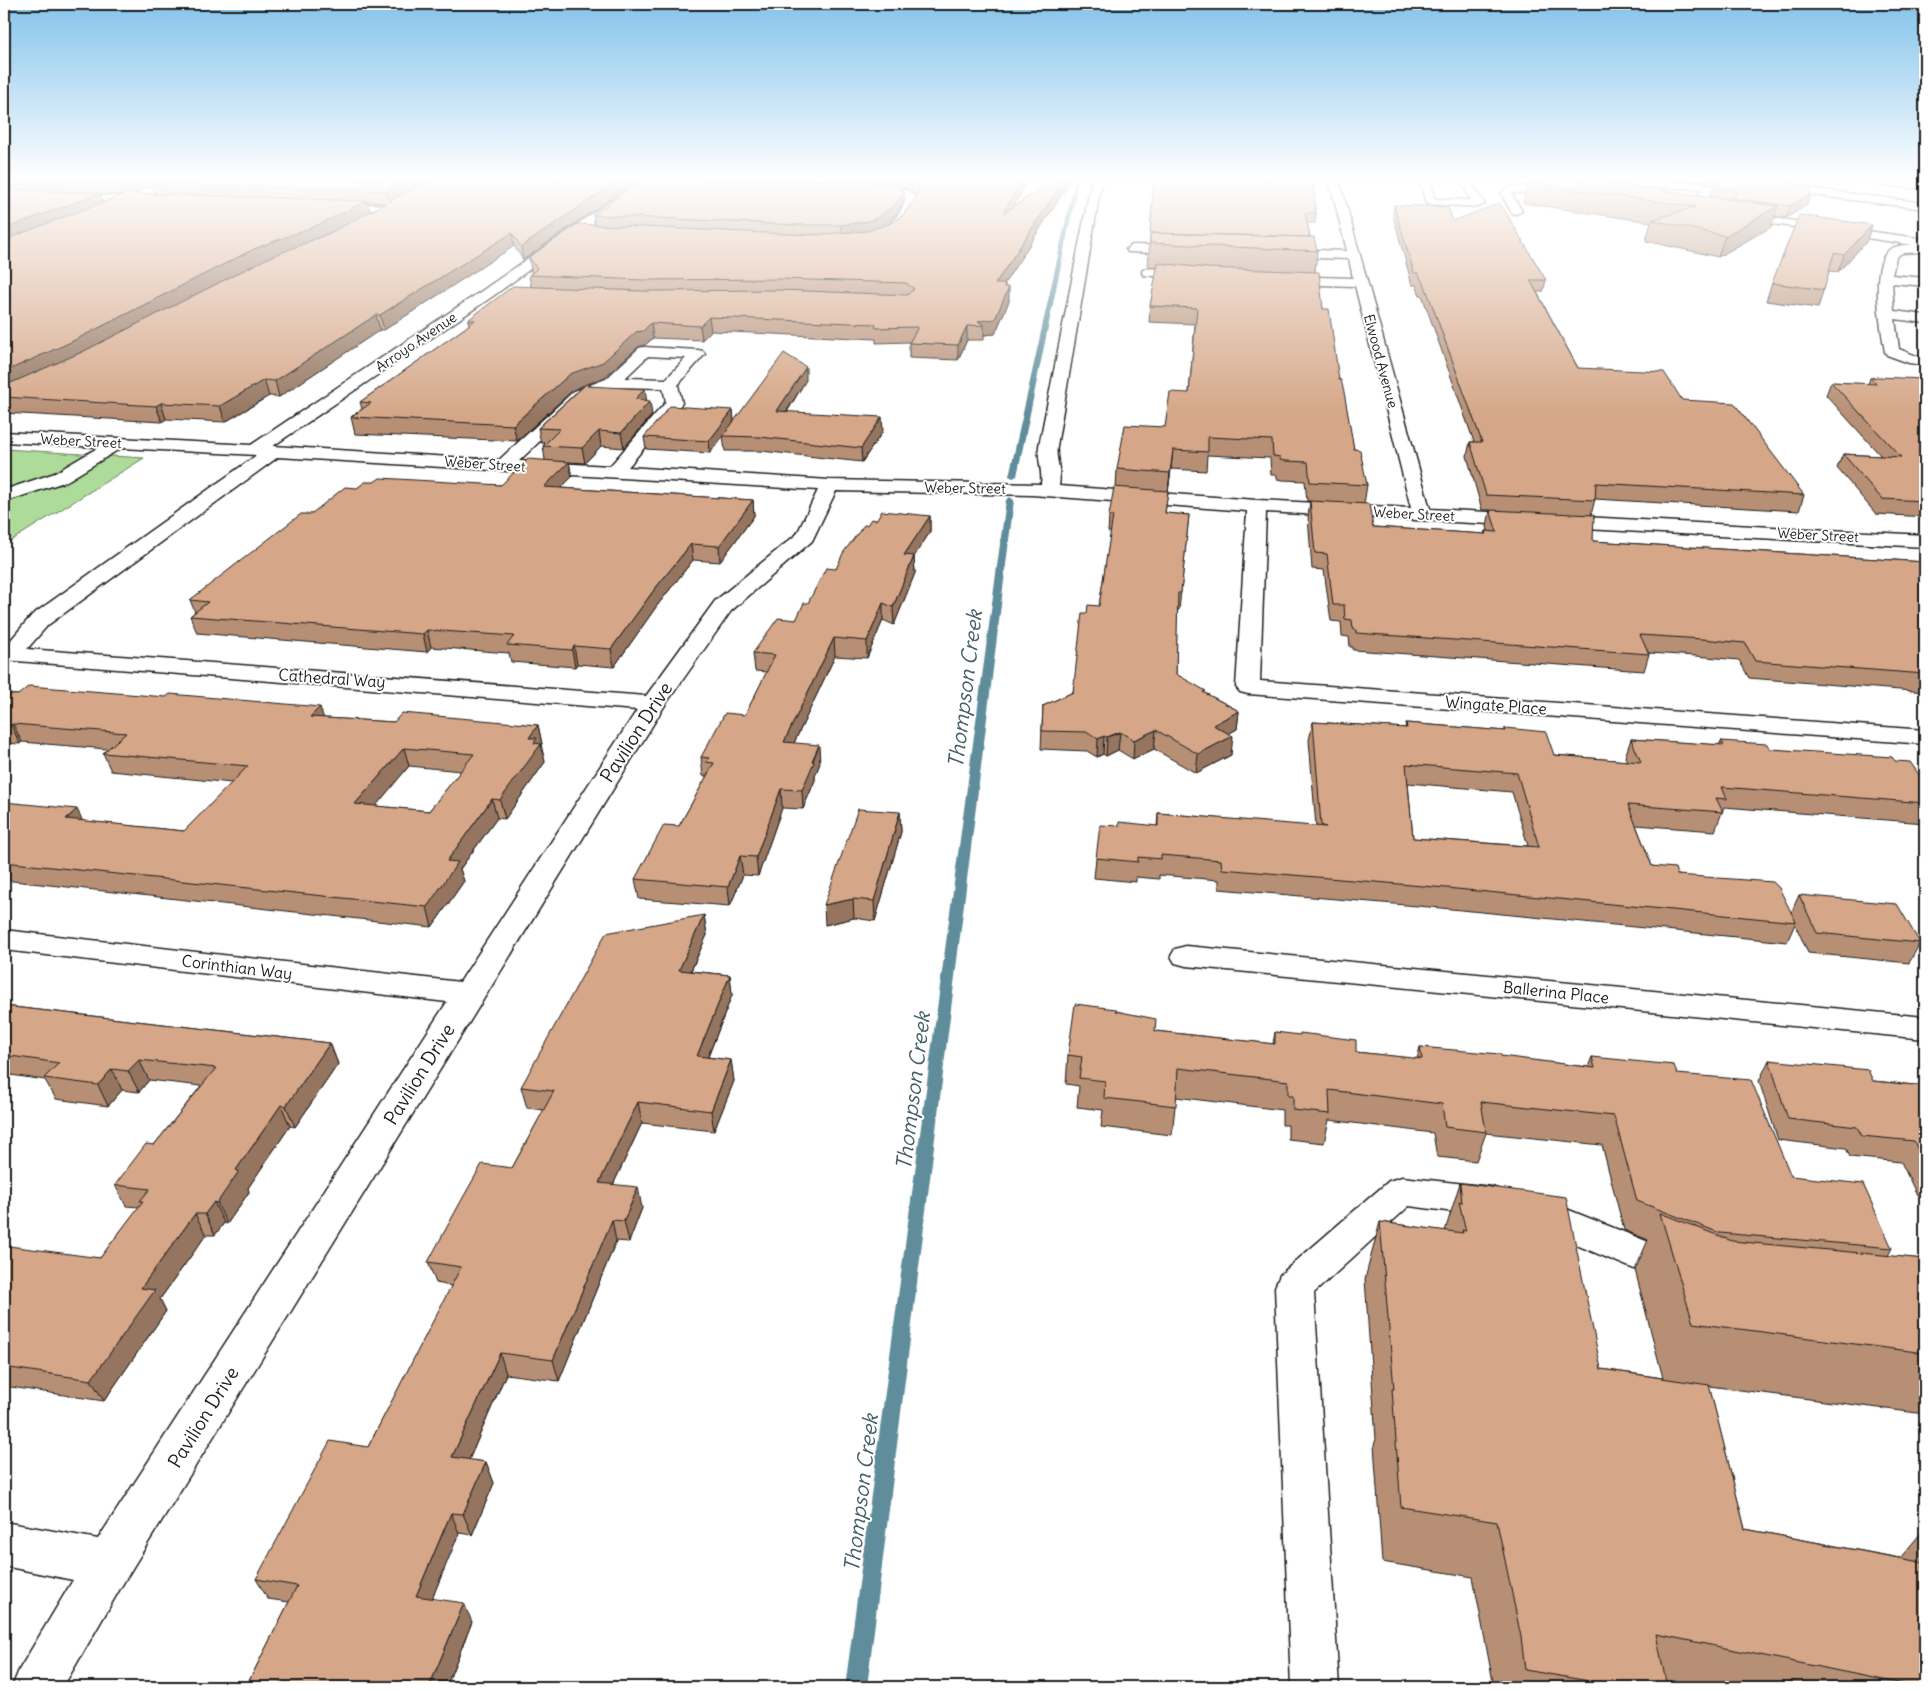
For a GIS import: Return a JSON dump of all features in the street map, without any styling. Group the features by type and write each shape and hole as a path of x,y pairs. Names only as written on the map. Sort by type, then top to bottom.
{"street":[{"name":"Arroyo Avenue","path":"10,655 40,620 264,451 537,258"},
{"path":"1050,490 1052,473 1047,453 1083,258"},
{"name":"Elwood Avenue","path":"1355,258 1422,515"},
{"path":"1889,258 1886,265 1887,314 1892,352 1925,362"},
{"path":"1148,272 1206,276"},
{"path":"1886,278 1925,282"},
{"path":"1267,279 1361,282"},
{"path":"488,293 508,294"},
{"path":"1887,314 1925,318"},
{"path":"504,465 580,394 612,382 670,384 698,354 644,351 612,382"},
{"path":"615,472 674,403 670,384"},
{"name":"Weber Street","path":"4,437 829,485 1050,490 1257,506 1925,541"},
{"path":"4,496 61,477 118,443"},
{"name":"Pavilion Drive","path":"36,1687 110,1564 653,704 723,606 805,537 829,485"},
{"name":"Wingate Place","path":"1257,506 1248,687 1925,737"},
{"name":"Cathedral Way","path":"10,655 653,704"},
{"name":"Corinthian Way","path":"4,940 470,994"},
{"name":"Ballerina Place","path":"1186,956 1925,1028"},
{"path":"1314,1687 1294,1287 1402,1191 1518,1205 1703,1280 1713,1281"},
{"path":"4,1544 110,1564"}],"green space":[{"path":"4,449 144,458 4,545"}],"building":[{"path":"4,258 236,258 71,342 4,372"},
{"path":"472,258 380,315 376,315 275,381 264,380 220,406 161,403 156,406 4,397 4,386 82,352 266,259"},
{"path":"530,258 1012,258 995,284 1005,284 1004,287 1009,287 995,319 978,321 984,325 967,326 958,345 909,343 918,327 876,328 875,324 709,317 700,326 651,323 643,331 636,332 603,362 570,374 513,425 351,417 371,403 360,402 465,328 475,320 468,320 513,286 643,291 780,290 907,295 914,289 906,283 780,279 643,280 529,275 537,269"},
{"path":"1410,258 1533,258 1546,280 1530,280 1578,368 1664,372 1682,400 1734,403 1804,495 1596,483 1595,500 1486,495 1470,442 1482,442 1424,283 1418,273 1414,273"},
{"path":"1782,258 1833,258 1824,290 1772,283"},
{"path":"1158,263 1207,268 1319,272 1323,309 1329,309 1339,380 1341,380 1344,392 1354,449 1360,450 1367,485 1310,482 1308,462 1280,460 1280,457 1273,456 1272,440 1208,437 1208,452 1173,450 1170,473 1117,469 1125,425 1165,427 1170,392 1189,393 1197,308 1150,306"},
{"path":"784,353 806,367 777,411 882,417 861,448 760,437 723,436"},
{"path":"1870,378 1925,379 1925,501 1882,499 1843,454 1901,457 1831,382 1877,384"},
{"path":"590,383 587,386 645,389 635,399 650,401 621,433 599,431 582,448 543,446 560,429 538,428 585,385"},
{"path":"670,406 733,410 709,441 644,437"},
{"path":"528,459 569,462 544,487 753,500 719,546 691,544 654,590 611,649 574,646 572,650 507,645 514,636 427,630 423,634 190,616 208,602 190,600 301,514 311,514 345,487 357,488 365,482 374,482 380,478 501,485"},
{"path":"1114,487 1168,491 1165,513 1189,515 1181,593 1178,593 1176,674 1206,691 1203,692 1239,711 1213,725 1233,736 1198,754 1156,730 1134,740 1120,732 1098,739 1088,732 1042,731 1043,706 1073,692 1082,613 1087,613 1088,605 1099,606 1113,516 1109,516"},
{"path":"1310,501 1369,504 1373,527 1486,534 1485,531 1497,532 1490,510 1594,515 1593,541 1925,562 1925,674 1755,661 1745,643 1702,639 1640,635 1649,654 1356,633 1356,630 1353,630 1352,620 1345,619 1344,605 1333,605 1327,554 1315,553"},
{"path":"882,511 930,516 904,555 914,556 893,607 883,603 867,641 834,638 784,742 819,745 802,790 781,789 756,857 740,856 728,887 635,879 664,825 679,826 714,763 706,762 709,758 701,757 725,713 745,715 775,655 753,653 778,618 796,620 804,603 808,603 826,568 836,569 843,553 864,525 867,525 871,519 876,520"},
{"path":"29,686 166,697 170,694 320,707 310,717 394,722 402,713 538,725 529,738 537,738 534,743 541,744 500,800 492,799 447,861 458,862 427,907 4,862 4,802 77,809 66,819 184,831 248,766 103,753 126,733 13,724 4,725 4,694 18,695","holes":["404,748 474,754 429,811 355,804"]},
{"path":"1313,722 1407,728 1406,723 1506,731 1505,728 1546,732 1554,755 1641,762 1631,739 1724,745 1721,741 1767,744 1770,749 1892,757 1895,761 1910,762 1925,783 1925,803 1722,787 1727,799 1716,798 1723,812 1628,805 1652,866 1675,868 1677,875 1773,882 1779,888 1796,922 1446,888 1222,869 1221,860 1161,855 1161,859 1138,857 1138,862 1096,858 1100,825 1119,826 1119,822 1158,826 1158,813 1326,827 1321,825","holes":["1406,764 1517,773 1539,847 1413,838"]},
{"path":"858,809 900,812 874,901 853,899 824,905"},
{"path":"1799,895 1897,904 1920,943 1817,933"},
{"path":"704,915 679,970 730,975 697,1056 731,1060 711,1111 638,1102 599,1183 638,1187 624,1221 612,1220 553,1360 500,1353 452,1457 486,1462 463,1514 451,1513 416,1596 464,1603 429,1687 376,1681 374,1687 246,1687 297,1586 256,1579 330,1441 368,1447 461,1267 428,1262 482,1164 512,1168 554,1091 521,1087 606,933"},
{"path":"1075,1004 1116,1009 1116,1011 1156,1019 1155,1031 1275,1044 1275,1032 1300,1035 1300,1033 1356,1040 1356,1052 1422,1059 1420,1047 1500,1054 1501,1056 1595,1068 1592,1057 1674,1065 1677,1074 1751,1080 1791,1176 1863,1184 1892,1248 1720,1233 1637,1201 1614,1116 1481,1102 1486,1132 1445,1127 1442,1104 1329,1090 1330,1114 1293,1110 1293,1096 1288,1096 1288,1081 1178,1068 1176,1106 1104,1098 1105,1081 1079,1078 1082,1057 1068,1055"},
{"path":"4,1006 330,1043 286,1106 281,1105 236,1170 239,1171 217,1203 214,1202 205,1214 195,1214 141,1288 155,1290 91,1380 4,1367 4,1252 9,1246 100,1258 150,1189 115,1185 146,1144 154,1145 216,1068 139,1060 128,1071 112,1069 98,1085 44,1078 59,1063 4,1055"},
{"path":"1769,1060 1868,1070 1873,1081 1925,1086 1925,1165 1914,1141 1862,1136 1857,1127 1788,1119"},
{"path":"1460,1183 1566,1197 1601,1369 1709,1385 1745,1529 1925,1563 1925,1687 1656,1634 1667,1687 1624,1687 1525,1670 1521,1637 1497,1522 1401,1507 1392,1389 1394,1389 1380,1222 1463,1233 1462,1230 1466,1231 1459,1202 1462,1203"},
{"path":"1660,1213 1732,1241 1925,1259 1925,1353 1693,1323"},
{"path":"1921,1533 1925,1534 1925,1548"}],"waterway":[{"name":"Thompson Creek","path":"1013,476 1060,258"},
{"name":"Thompson Creek","path":"856,1687 1010,500"}]}
